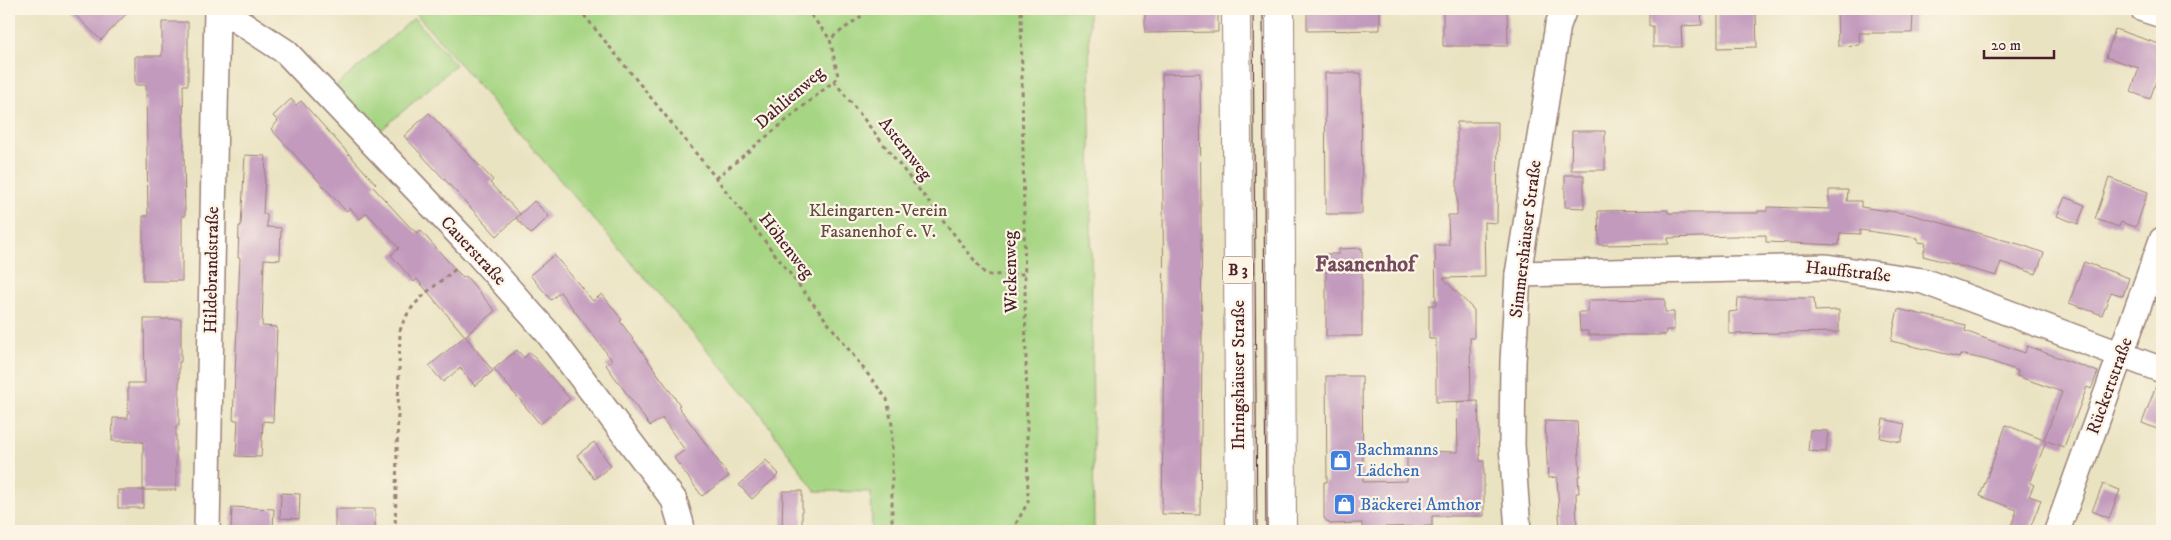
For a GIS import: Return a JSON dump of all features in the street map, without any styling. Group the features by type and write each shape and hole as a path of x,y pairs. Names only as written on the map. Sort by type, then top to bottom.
{"main road":[{"name":"Ihringshäuser Straße","path":"1236,9 1240,531"},
{"path":"1280,9 1282,531"}],"street":[{"name":"Cauerstraße","path":"218,9 286,52 476,252 547,332 674,500 681,524 681,531"},
{"name":"Hildebrandstraße","path":"207,531 218,9"},
{"name":"Simmershäuser Straße","path":"1517,520 1512,446 1513,362 1518,274 1558,25 1564,9"},
{"path":"2143,9 2162,15"},
{"name":"Rückertstraße","path":"2056,531 2162,240"},
{"name":"Hauffstraße","path":"1518,274 1826,267 1923,281 2162,370"}],"path":[{"name":"Höhenweg","path":"578,9 716,178 886,399 892,425 892,531"},
{"path":"806,9 830,39 871,9"},
{"name":"Wickenweg","path":"1012,531 1028,502 1021,9"},
{"name":"Dahlienweg","path":"716,178 834,81 838,76 830,39"},
{"name":"Asternweg","path":"834,81 986,275 1024,274"},
{"path":"395,531 400,331 403,319 411,306 476,252"}],"green space":[{"name":"Kleingarten-Verein Fasanenhof e. V.","path":"412,9 1089,9 1094,531 872,531 871,492 815,491 752,402"},
{"path":"414,18 456,65 379,132 335,87"}],"building":[{"path":"69,9 131,9 101,40"},
{"path":"1145,9 1218,9 1218,32 1145,33"},
{"path":"1307,9 1380,9 1380,30 1307,31"},
{"path":"1443,9 1507,9 1508,46 1443,46"},
{"path":"1649,9 1701,9 1702,25 1681,26 1682,47 1653,47 1653,26 1649,26"},
{"path":"1837,9 1877,9 1913,13 1912,33 1859,33 1860,45 1838,46"},
{"path":"1718,14 1756,14 1757,47 1718,48"},
{"path":"162,22 188,22 188,85 183,85 185,216 182,216 182,281 143,281 143,216 148,216 146,85 135,85 135,56 162,56"},
{"path":"2115,29 2162,45 2162,76 2158,75 2150,99 2131,92 2139,68 2106,57"},
{"path":"1200,73 1202,353 1200,515 1162,514 1164,329 1162,74"},
{"path":"1325,73 1361,73 1362,214 1326,214"},
{"path":"291,99 296,105 301,101 376,184 373,187 409,226 417,233 420,230 463,278 466,276 495,311 465,336 417,279 414,282 391,255 399,248 367,213 360,219 350,208 346,211 271,129 278,121 273,116"},
{"path":"429,113 493,180 490,183 520,214 497,236 404,136"},
{"path":"1457,122 1498,122 1497,223 1484,222 1485,277 1443,278 1474,310 1474,338 1470,338 1471,401 1436,402 1436,339 1429,339 1429,305 1436,305 1435,245 1449,245 1448,215 1457,215"},
{"path":"1572,131 1605,131 1605,170 1571,170"},
{"path":"245,155 266,156 263,214 267,214 267,227 281,228 280,260 264,259 262,326 277,327 273,422 263,421 261,457 236,456 238,420 233,420 240,258 238,258 239,226 241,226"},
{"path":"1565,175 1584,175 1584,208 1565,207"},
{"path":"2109,178 2148,192 2136,227 2121,222 2119,227 2095,219"},
{"path":"1829,190 1848,190 1847,201 1861,201 1861,207 1909,214 2022,245 2044,253 2036,274 2001,262 1997,276 1923,256 1926,243 1918,242 1918,238 1860,230 1860,234 1840,233 1839,245 1766,242 1766,235 1668,238 1669,244 1599,245 1598,211 1668,210 1668,213 1758,213 1758,211 1767,211 1767,207 1829,209"},
{"path":"2065,197 2085,205 2078,224 2057,216"},
{"path":"534,201 549,216 531,234 516,218"},
{"path":"1362,248 1362,336 1326,336 1326,254 1339,254 1339,249"},
{"path":"554,255 593,301 602,294 680,405 678,406 729,476 702,496 674,458 685,450 662,418 650,426 606,365 612,360 560,292 551,300 530,275"},
{"path":"2084,262 2129,278 2123,296 2111,292 2102,315 2069,303"},
{"path":"1738,298 1814,298 1815,311 1839,310 1839,332 1729,334 1729,312 1737,311"},
{"path":"1665,299 1665,312 1674,312 1674,330 1666,330 1665,335 1588,335 1588,331 1580,331 1579,312 1588,312 1588,300"},
{"path":"1898,309 1966,325 1965,331 2008,347 2025,353 2027,346 2098,372 2091,389 2087,387 2064,447 2044,440 2062,392 2017,376 2018,371 1987,360 1960,354 1959,357 1891,341"},
{"path":"144,319 181,319 179,426 176,426 176,490 143,490 143,442 112,441 113,418 128,418 128,383 145,383"},
{"path":"465,336 493,371 475,386 460,368 443,382 429,366"},
{"path":"517,350 524,358 530,352 570,399 540,424 494,369"},
{"path":"1326,376 1362,376 1363,482 1407,481 1407,451 1458,452 1457,402 1478,401 1480,461 1484,461 1484,516 1432,516 1432,526 1385,527 1385,531 1362,531 1362,523 1330,524 1324,518 1324,482 1327,482"},
{"path":"2157,383 2162,384 2162,431 2142,423"},
{"path":"1883,419 1905,424 1901,442 1880,438"},
{"path":"1545,421 1577,422 1580,476 1578,476 1579,493 1576,493 1577,531 1560,531 1557,477 1548,478"},
{"path":"2006,425 2046,441 2030,483 2034,485 2029,496 2041,500 2029,531 2009,531 2017,510 1980,496"},
{"path":"1810,430 1828,431 1826,452 1808,451"},
{"path":"594,442 611,466 594,479 577,455"},
{"path":"766,460 779,474 752,499 739,485"},
{"path":"2103,484 2120,490 2109,518 2092,511"},
{"path":"118,490 143,490 143,508 118,508"},
{"path":"783,491 802,491 802,531 782,531"},
{"path":"281,493 300,494 299,519 280,518"},
{"path":"232,507 274,509 273,531 231,531"},
{"path":"335,509 375,509 375,531 335,531"}],"tram line":[{"path":"1253,9 1257,531"},
{"path":"1263,9 1266,531"}],"place":[{"name":"Bachmanns Lädchen","path":"1340,460"},
{"name":"Bäckerei Amthor","path":"1344,505"}],"district":[{"name":"Fasanenhof","path":"1365,264"}]}
